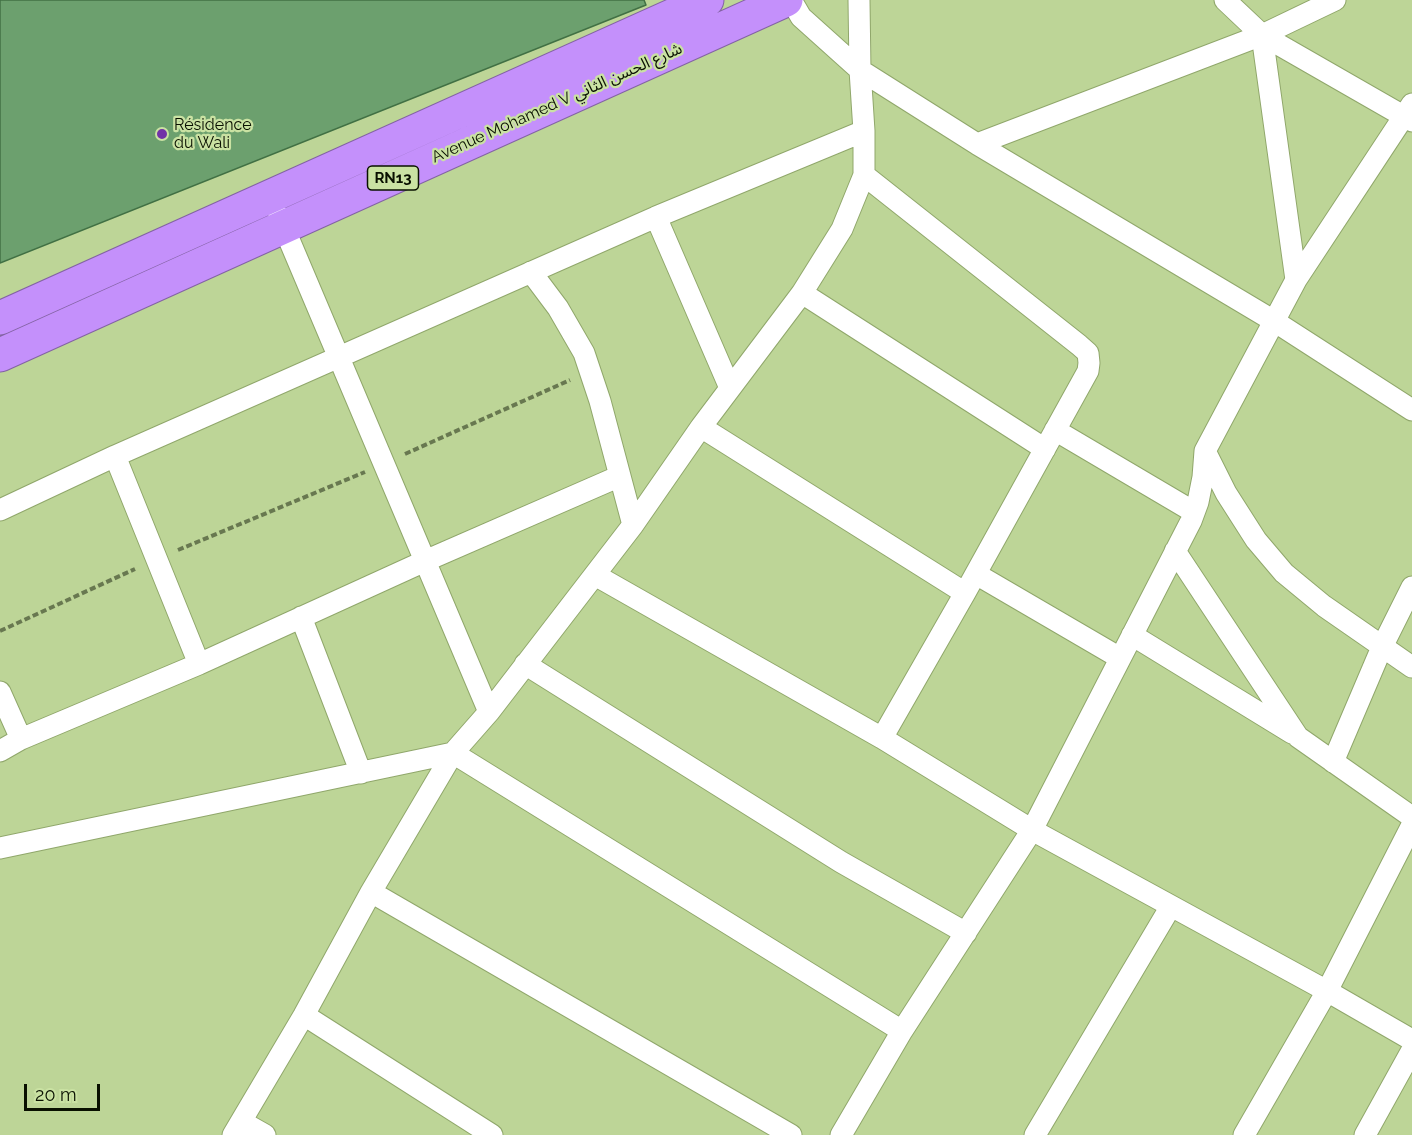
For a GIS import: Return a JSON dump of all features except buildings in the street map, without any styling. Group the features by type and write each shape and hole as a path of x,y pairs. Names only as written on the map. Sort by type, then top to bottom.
{"highway":[{"name":"Avenue Mohamed V شارع الحسن الثاني","path":"0,318 707,0"},
{"name":"Avenue Mohamed V شارع الحسن الثاني","path":"0,355 786,0"}],"street":[{"path":"791,0 801,17 860,70 977,144 1274,321 1412,410"},
{"path":"265,1135 237,1128 303,1015 370,892 453,753 489,712 633,525 701,427 802,293 842,229 864,175 859,0"},
{"path":"841,1135 902,1031 1032,830 1194,512 1203,477 1205,451 1296,280 1409,114 1262,35 1225,0"},
{"path":"977,144 1262,35 1335,0"},
{"path":"1262,35 1296,280"},
{"path":"0,510 115,456 656,217 864,131"},
{"path":"864,175 1088,353 1089,363 1088,371 976,574 882,738"},
{"path":"271,196 489,712"},
{"path":"656,217 730,388"},
{"path":"531,272 558,308 584,353 600,401 633,525"},
{"path":"802,293 1044,449"},
{"path":"701,427 965,593"},
{"path":"1055,430 1194,512"},
{"path":"1205,451 1226,494 1256,540 1284,573 1324,606 1412,667"},
{"path":"115,456 199,664"},
{"path":"0,751 21,739 199,664 425,561 620,476"},
{"path":"1175,551 1298,737"},
{"path":"976,574 1120,657"},
{"path":"595,575 882,738 1032,830 1412,1040"},
{"path":"1333,762 1382,647 1412,587"},
{"path":"301,617 361,772"},
{"path":"1132,635 1298,737 1412,818"},
{"path":"525,664 841,862 966,933"},
{"path":"0,692 21,739"},
{"path":"0,848 453,753 902,1031"},
{"path":"1244,1135 1327,991 1412,825"},
{"path":"370,892 791,1135"},
{"path":"1035,1135 1172,906"},
{"path":"303,1015 492,1135"},
{"path":"1365,1135 1412,1050"}],"path":[{"path":"0,632 156,559 384,464 590,371"}],"place":[{"name":"Résidence du Wali","path":"162,134"}]}
